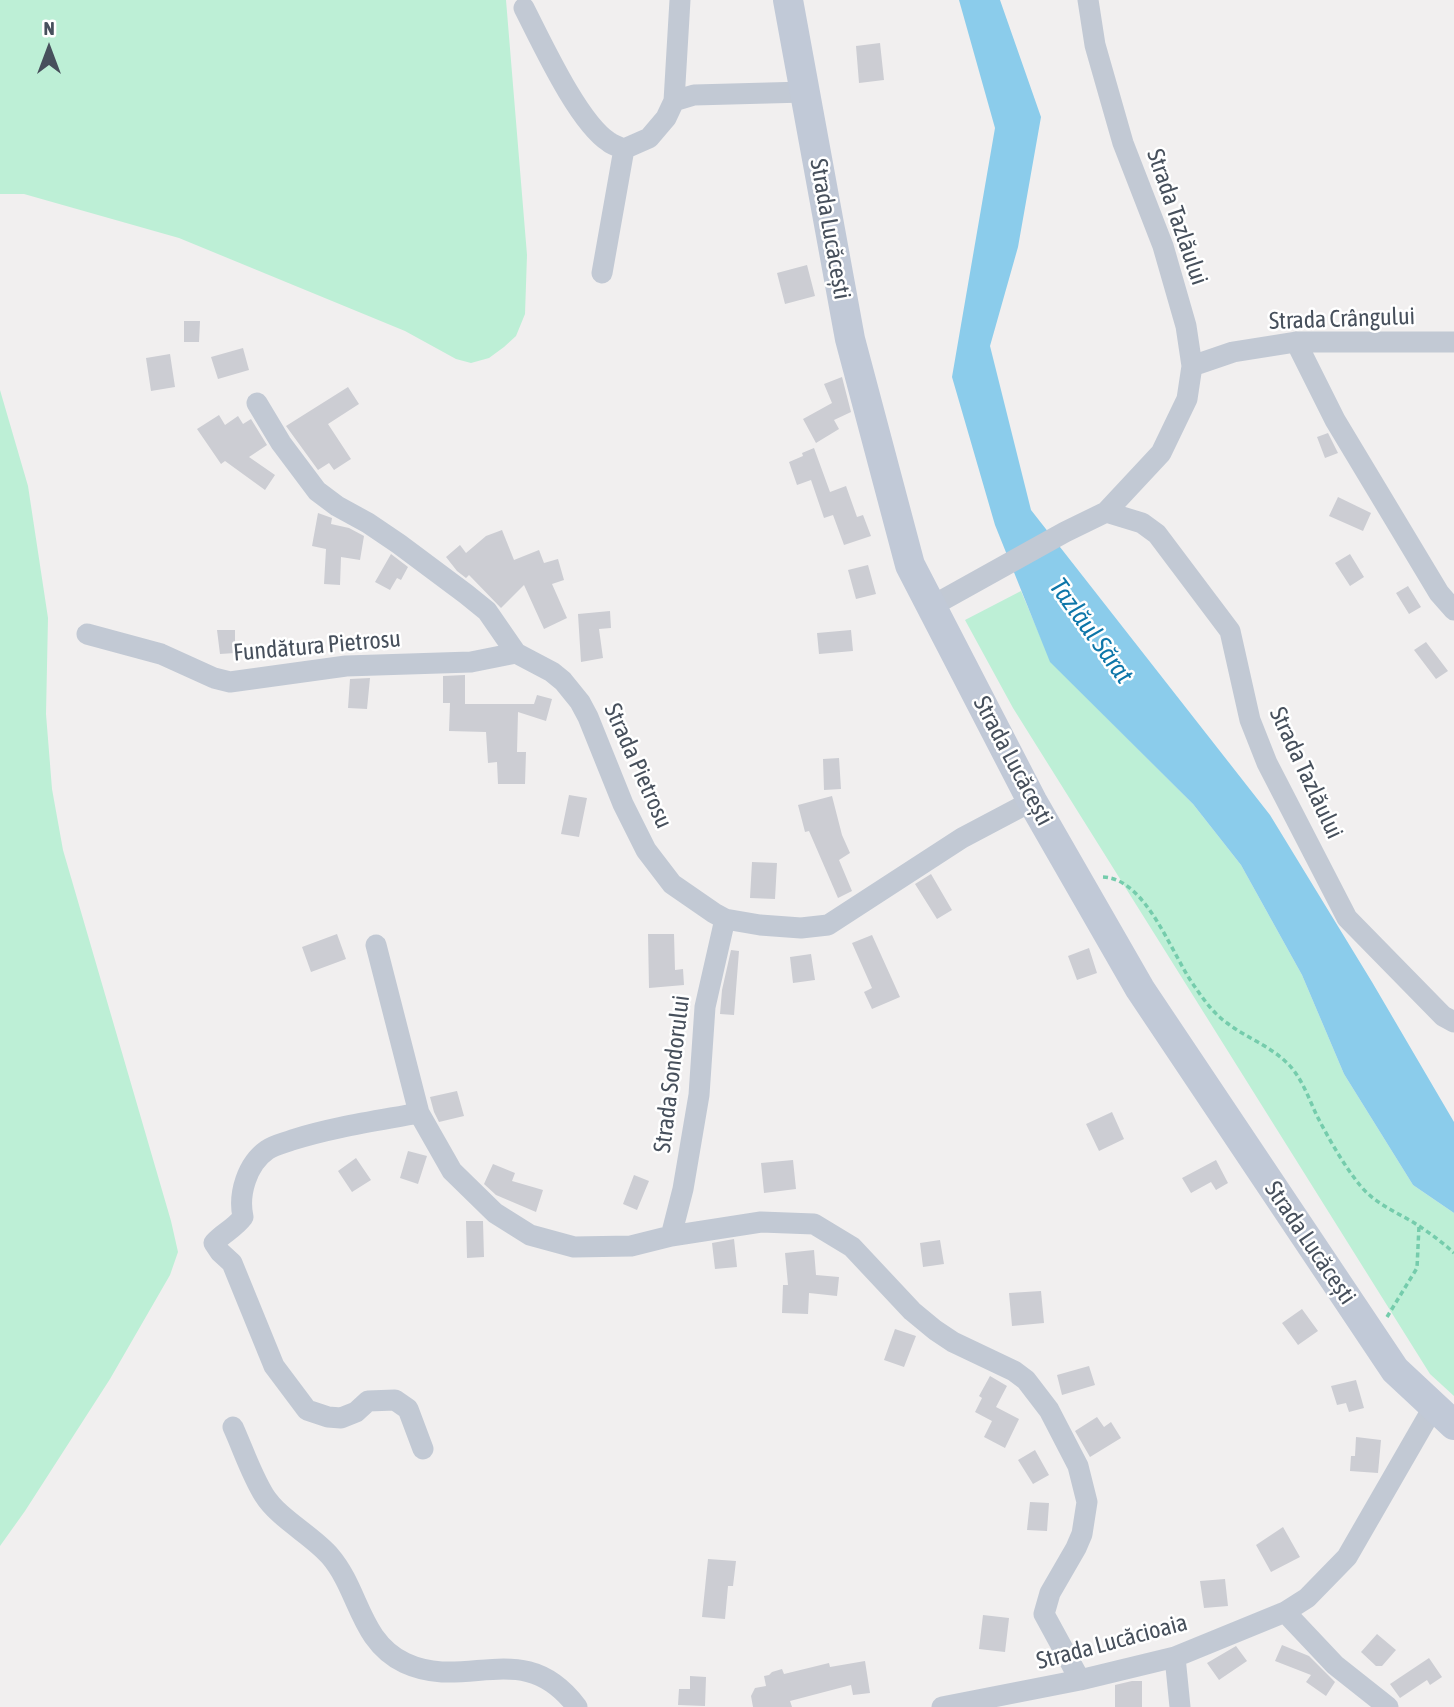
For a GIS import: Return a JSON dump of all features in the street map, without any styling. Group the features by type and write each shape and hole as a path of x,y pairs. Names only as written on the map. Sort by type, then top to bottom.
{"main road":[{"name":"Strada Lucăcești","path":"788,0 850,338 910,565 1032,801 1140,989 1395,1370 1444,1415"}],"street":[{"path":"524,8 564,85 595,130 609,142 624,149 649,138 666,118 674,102 680,0"},
{"name":"Strada Tazlăului","path":"932,606 1106,512 1161,453 1187,399 1192,366 1186,326 1163,246 1123,143 1098,57 1088,0"},
{"path":"674,102 695,95 805,92"},
{"path":"602,273 624,149"},
{"path":"1296,342 1335,420 1439,593 1454,610"},
{"name":"Strada Crângului","path":"1192,366 1233,352 1296,342 1454,342"},
{"name":"Strada Pietrosu","path":"257,403 281,443 317,491 399,544 487,611 516,653 552,672 563,681 580,702 623,804 646,849 660,869 685,895 726,919 782,927 828,925 962,838 1032,801"},
{"name":"Strada Tazlăului","path":"1106,512 1142,523 1157,534 1230,631 1250,720 1267,763 1347,918 1443,1017 1454,1022"},
{"name":"Fundătura Pietrosu","path":"87,634 161,654 214,678 230,682 346,666 471,662 516,653"},
{"name":"Strada Sondorului","path":"671,1236 683,1189 699,1095 705,1007 726,919"},
{"path":"376,946 419,1113 452,1171 495,1213 530,1235 574,1247 631,1246 671,1236 761,1222 814,1224 852,1247 912,1311 935,1330 953,1342 1014,1371 1036,1390 1078,1466 1086,1494 1086,1517 1082,1534 1050,1593 1044,1614 1080,1681"},
{"path":"419,1113 314,1133 268,1148 257,1159 243,1187 243,1217 233,1230 222,1234 214,1242 232,1263 274,1366 307,1410 341,1418 356,1412 368,1401 395,1400 408,1409 424,1449"},
{"name":"Strada Lucăcioaia","path":"942,1707 1080,1681 1175,1657 1285,1612 1307,1598 1347,1558 1444,1415"},
{"path":"233,1427 265,1496 331,1557 351,1590 367,1628 391,1655 421,1670 440,1672 504,1668 535,1673 557,1686 577,1707"},
{"path":"1285,1612 1335,1665 1388,1707"},
{"path":"1175,1657 1180,1707"}],"path":[{"path":"1076,880 1114,877 1138,893 1188,977 1212,1009 1224,1021 1273,1051 1294,1070 1332,1143 1368,1194 1419,1226 1454,1253"},
{"path":"1372,1336 1385,1321 1417,1268 1419,1226"}],"green space":[{"path":"0,0 506,0 527,255 525,314 516,336 489,358 471,363 456,359 405,331 179,238 24,194 0,194"},
{"path":"0,390 28,486 48,618 46,714 52,789 63,850 178,1252 170,1275 110,1379 0,1546"},
{"path":"1021,591 1051,662 1193,804 1241,865 1302,975 1344,1074 1413,1185 1454,1213 1454,1396 1430,1374 1013,708 965,620"}],"water":[{"name":"Tazlăul Sărat","path":"959,0 1000,0 1041,117 1018,247 990,346 1031,510 1270,815 1372,982 1454,1122 1454,1213 1413,1185 1344,1074 1302,975 1241,865 1193,804 1050,662 995,525 952,377 995,128"}],"building":[{"path":"880,43 884,80 859,83 856,46"},
{"path":"807,265 815,296 785,304 777,273"},
{"path":"184,321 200,321 199,342 184,342"},
{"path":"243,348 249,370 218,379 211,357"},
{"path":"170,354 175,387 151,391 146,358"},
{"path":"842,377 851,412 834,420 839,429 816,443 803,419 832,403 824,384"},
{"path":"348,387 359,404 328,424 351,459 334,470 329,463 318,470 286,426"},
{"path":"219,415 225,425 238,416 243,424 251,419 267,445 249,457 275,475 265,490 225,461 221,464 197,429"},
{"path":"1328,433 1338,453 1325,458 1317,437"},
{"path":"814,448 830,492 846,486 857,517 863,515 871,536 844,545 833,515 824,518 811,480 797,485 789,462"},
{"path":"1338,497 1371,513 1363,531 1329,516"},
{"path":"318,513 332,518 331,524 349,528 364,536 360,560 341,557 340,585 324,584 326,549 312,546"},
{"path":"502,530 514,560 539,550 544,563 558,559 564,580 552,584 567,618 544,629 524,585 501,608 469,575 466,578 457,571 446,557 460,545 466,553 486,536"},
{"path":"391,554 408,567 401,580 397,578 390,590 375,582"},
{"path":"1350,554 1364,577 1350,586 1335,563"},
{"path":"868,565 876,594 856,599 848,570"},
{"path":"1408,586 1421,607 1409,614 1396,593"},
{"path":"610,611 611,628 599,629 603,658 581,662 578,614"},
{"path":"217,630 235,630 235,653 220,654"},
{"path":"851,630 853,651 819,654 817,633"},
{"path":"1426,642 1448,671 1436,679 1414,650"},
{"path":"465,675 465,704 534,704 537,695 552,699 546,721 518,712 517,752 526,752 525,784 498,784 497,762 488,763 486,732 449,731 450,703 443,703 443,676"},
{"path":"370,678 367,709 348,708 350,679"},
{"path":"839,758 841,789 824,790 823,759"},
{"path":"569,795 587,798 579,837 561,834"},
{"path":"832,796 842,835 850,853 839,860 852,891 838,898 809,831 805,832 798,805"},
{"path":"752,862 777,863 775,899 750,898"},
{"path":"931,874 952,910 937,919 915,884"},
{"path":"337,934 346,959 311,972 302,947"},
{"path":"648,934 674,934 675,970 683,969 684,985 649,988"},
{"path":"872,935 900,997 872,1009 864,992 872,988 852,943"},
{"path":"1089,948 1097,973 1077,980 1068,956"},
{"path":"731,950 739,951 734,1015 720,1014"},
{"path":"811,954 815,980 793,983 790,957"},
{"path":"457,1091 464,1116 439,1122 430,1097"},
{"path":"1112,1112 1124,1139 1099,1151 1086,1124"},
{"path":"408,1151 427,1156 418,1184 400,1178"},
{"path":"356,1158 371,1180 352,1192 338,1171"},
{"path":"793,1160 796,1189 764,1193 761,1163"},
{"path":"1216,1160 1228,1183 1216,1190 1211,1182 1191,1193 1182,1178"},
{"path":"493,1164 515,1173 512,1181 543,1190 536,1212 496,1195 484,1184"},
{"path":"634,1175 649,1181 637,1210 623,1204"},
{"path":"466,1221 483,1221 484,1257 467,1258"},
{"path":"734,1239 737,1267 715,1269 712,1243"},
{"path":"940,1240 944,1264 923,1267 920,1243"},
{"path":"814,1250 816,1275 839,1277 837,1296 809,1293 808,1314 782,1313 783,1285 788,1285 785,1253"},
{"path":"1041,1291 1044,1323 1012,1326 1009,1293"},
{"path":"1302,1309 1318,1331 1298,1345 1282,1323"},
{"path":"895,1329 916,1336 904,1367 884,1360"},
{"path":"1089,1366 1095,1385 1062,1395 1057,1375"},
{"path":"990,1376 1007,1386 996,1407 1019,1419 1005,1448 984,1437 992,1421 975,1412 982,1398 979,1396"},
{"path":"1356,1380 1364,1408 1349,1412 1346,1403 1337,1405 1331,1386"},
{"path":"1097,1417 1104,1427 1111,1422 1121,1438 1090,1457 1075,1431"},
{"path":"1356,1437 1381,1440 1378,1473 1350,1471 1351,1456 1355,1456"},
{"path":"1035,1450 1049,1475 1033,1484 1018,1460"},
{"path":"1030,1502 1049,1503 1047,1531 1027,1530"},
{"path":"1283,1527 1300,1557 1271,1572 1256,1545"},
{"path":"708,1559 736,1561 733,1586 728,1586 725,1619 702,1617"},
{"path":"1225,1579 1228,1606 1204,1608 1200,1581"},
{"path":"983,1615 1009,1618 1005,1652 979,1649"},
{"path":"1377,1634 1396,1650 1382,1666 1376,1666 1361,1652"},
{"path":"1282,1645 1309,1656 1335,1682 1326,1696 1306,1682 1311,1675 1275,1661"},
{"path":"1236,1646 1247,1661 1219,1680 1207,1663"},
{"path":"1429,1658 1442,1677 1430,1685 1427,1680 1400,1698 1390,1684"},
{"path":"865,1661 870,1693 853,1695 851,1685 790,1701 792,1707 753,1707 751,1696 755,1688 766,1686 764,1676 772,1672 782,1669 784,1674 829,1663 830,1667"},
{"path":"690,1676 706,1677 705,1706 678,1705 679,1689 690,1689"},
{"path":"1142,1681 1142,1707 1115,1707 1115,1685"}]}
